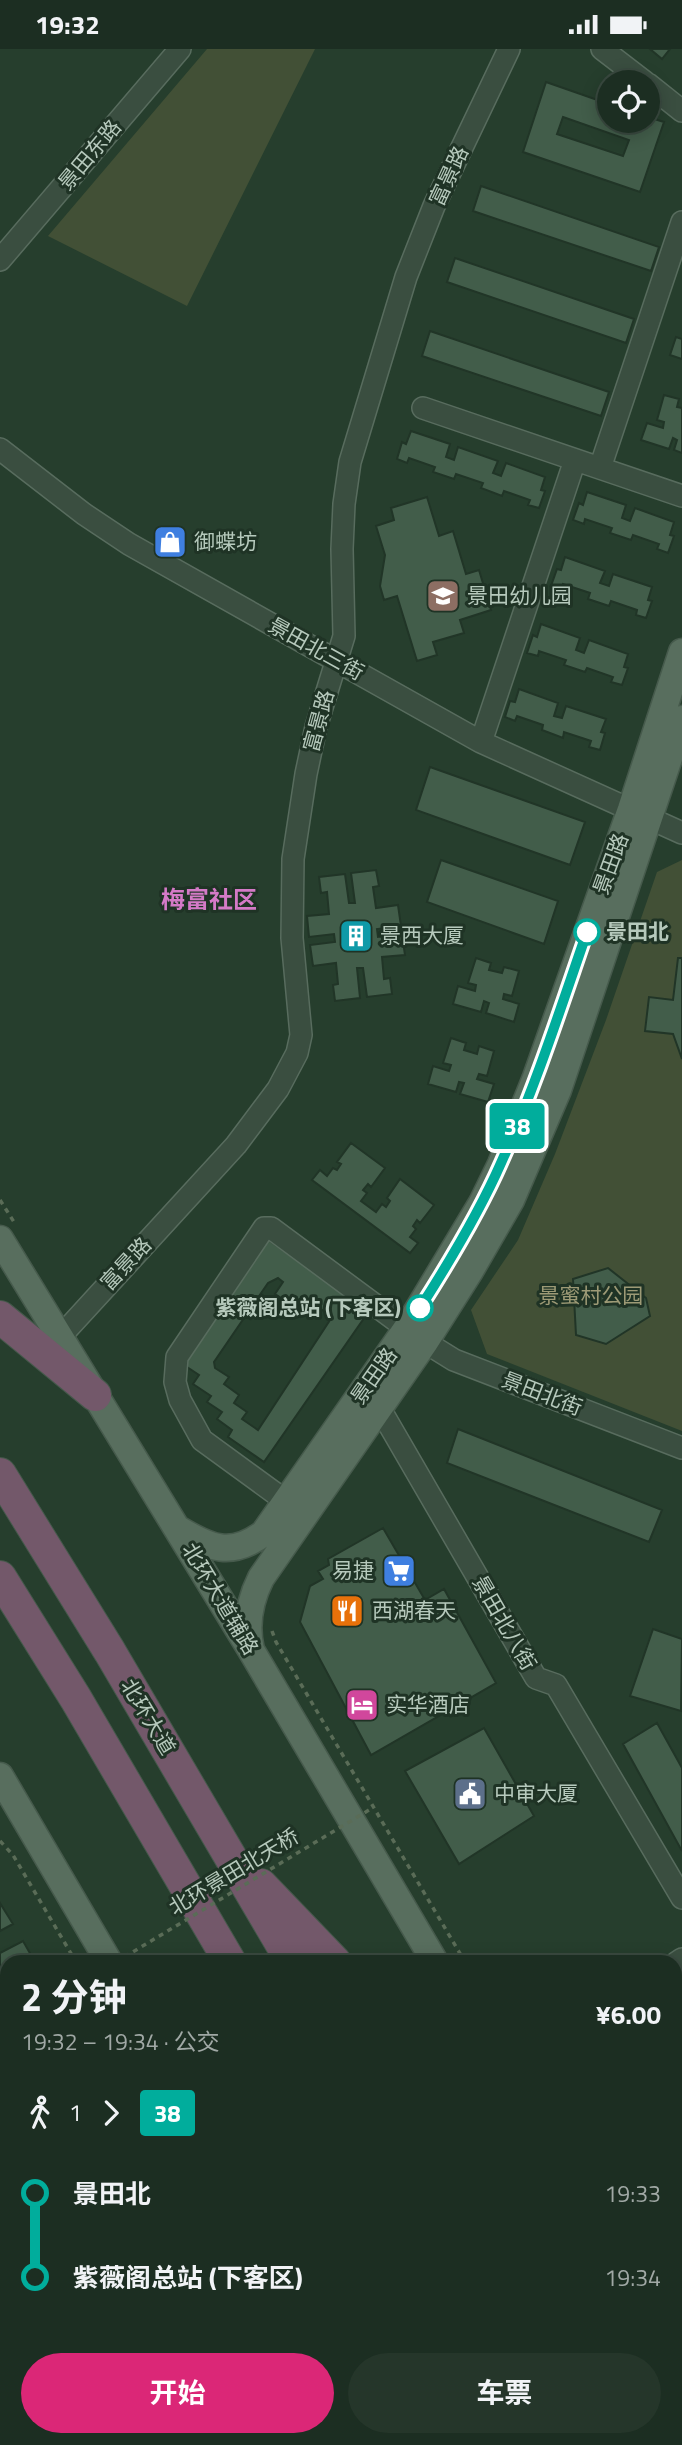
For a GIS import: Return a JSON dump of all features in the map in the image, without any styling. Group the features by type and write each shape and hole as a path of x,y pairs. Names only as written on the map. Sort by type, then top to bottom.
{"highway":[{"path":"0,1317 95,1395"},
{"name":"北环大道","path":"0,1474 110,1652 288,1955"},
{"path":"0,1577 76,1699 226,1955"},
{"path":"225,1847 328,1955"}],"main road":[{"name":"景田路","path":"640,813 682,652"},
{"name":"景田路","path":"178,1529 211,1546 234,1548 250,1543 296,1508 380,1409 501,1164 640,813 682,719"},
{"name":"北环大道辅路","path":"0,1239 251,1650 431,1955"},
{"name":"景田路","path":"251,1650 249,1622 255,1592 296,1508 416,1335"},
{"path":"0,1776 105,1955"},
{"path":"0,1811 24,1827 39,1842"}],"street":[{"name":"景田东路","path":"0,260 180,49"},
{"name":"富景路","path":"60,1337 236,1145 278,1089 297,1053 302,1035 292,938 293,859 304,783 316,727 344,636 342,549 344,504 350,462 406,277 434,206 509,49"},
{"path":"602,49 629,70"},
{"path":"660,94 682,111"},
{"path":"600,468 682,222"},
{"path":"423,408 682,496"},
{"name":"景田北三街","path":"0,449 84,514 129,544 481,742 682,833"},
{"path":"481,742 575,460"},
{"name":"景田北三街","path":"640,813 682,825"},
{"name":"景田北街","path":"296,1508 202,1440 186,1413 175,1382 177,1357 261,1230 271,1229 416,1335 461,1363 682,1448"},
{"name":"景田北八街","path":"380,1409 536,1678 556,1685 682,1898"}],"path":[{"path":"271,1628 276,1643 461,1955"},
{"name":"北环景田北天桥","path":"128,1955 369,1810"},
{"path":"0,1841 13,1855 72,1955"},
{"path":"39,1899 48,1900"}],"green space":[{"path":"207,49 315,49 187,306 48,236"},
{"name":"景蜜村公园","path":"682,860 682,1431 487,1354 471,1310 518,1240 555,1154 606,1020 657,872"}],"building":[{"path":"650,49 670,49 662,59"},
{"path":"546,82 597,100 597,129 563,117 557,134 623,156 629,140 609,133 660,133 660,121 664,122 640,192 523,152"},
{"path":"481,186 659,247 651,271 473,211"},
{"path":"455,258 634,319 626,343 447,282"},
{"path":"430,331 609,392 601,416 422,356"},
{"path":"676,337 682,339 682,359 670,355"},
{"path":"664,395 679,399 677,407 682,408 682,453 674,450 677,440 673,438 669,449 641,440 647,423 663,428 664,422 657,420"},
{"path":"411,431 450,444 446,457 454,460 458,447 498,461 493,473 501,476 506,463 545,477 541,490 545,491 539,508 528,505 530,500 504,491 502,496 481,488 483,483 456,474 454,479 433,472 435,467 409,458 407,463 397,459 402,442 406,444"},
{"path":"587,492 626,505 622,518 630,521 635,508 674,522 670,535 674,536 668,553 657,549 659,544 633,535 631,540 610,533 612,528 585,519 584,524 573,520 579,503 583,505"},
{"path":"427,497 439,536 453,531 466,574 479,570 491,610 460,620 464,633 433,642 437,655 417,661 397,596 384,600 380,586 385,555 376,526 394,520 391,508"},
{"path":"565,557 605,571 600,583 609,586 613,574 652,587 648,600 652,601 646,618 636,615 637,610 611,601 609,606 588,599 590,593 563,584 562,589 551,586"},
{"path":"541,624 580,638 576,650 584,653 589,640 628,654 624,667 628,668 622,685 611,682 613,677 587,668 585,672 564,665 566,660 539,651 538,656 527,653 533,635 537,637"},
{"path":"519,689 558,703 554,716 562,718 566,706 606,719 601,732 605,733 600,750 589,747 591,741 564,732 563,738 542,730 543,725 517,716 515,721 505,717 510,701 515,702"},
{"path":"430,767 585,822 570,865 416,810"},
{"path":"441,860 558,901 544,944 427,902"},
{"name":"景西大厦","path":"376,870 379,886 373,887 376,908 398,905 401,926 377,929 378,937 402,934 405,955 382,957 384,979 390,978 392,994 367,997 363,968 357,968 360,998 335,1001 333,985 338,984 336,963 313,966 310,945 335,942 334,934 309,937 307,916 329,914 327,892 321,893 319,877 345,874 349,903 355,903 351,873"},
{"path":"476,958 491,963 489,970 502,973 504,967 519,971 512,996 504,994 503,999 519,1004 514,1022 486,1013 489,1003 484,1001 481,1012 453,1004 458,986 475,991 476,985 468,983"},
{"path":"678,958 682,958 682,1059 673,1034 645,1031 649,997 673,1000"},
{"path":"451,1038 466,1043 464,1050 477,1054 479,1046 494,1051 487,1076 479,1074 477,1079 494,1084 488,1102 460,1094 464,1083 459,1082 456,1092 428,1084 433,1066 449,1071 451,1065 443,1063"},
{"path":"351,1143 385,1168 371,1187 368,1184 363,1190 367,1193 361,1201 376,1212 382,1204 386,1207 390,1201 387,1198 400,1179 434,1205 420,1223 417,1220 413,1226 416,1229 410,1237 418,1243 410,1253 312,1180 320,1170 327,1176 333,1168 337,1170 341,1164 337,1162"},
{"path":"267,1239 369,1311 264,1462 228,1437 232,1430 217,1419 222,1412 207,1402 211,1396 193,1384 199,1375 181,1363","holes":["278,1278 283,1282 275,1294 287,1302 285,1305 311,1318 318,1307 332,1317 258,1430 242,1419 247,1412 234,1403 239,1395 224,1384 229,1377 215,1368 214,1362 268,1283"]},
{"path":"608,1268 646,1298 650,1316 606,1344 576,1335 573,1279"},
{"path":"458,1429 662,1510 649,1542 447,1463"},
{"path":"383,1528 425,1600 444,1589 496,1683 371,1755 300,1622 310,1586 323,1579 318,1571 329,1565 328,1559"},
{"path":"653,1629 682,1639 681,1711 630,1696"},
{"path":"657,1723 682,1768 682,1851 623,1744"},
{"name":"中审大厦","path":"484,1728 534,1816 459,1864 405,1771"},
{"path":"0,1903 13,1924 0,1931"},
{"path":"23,1941 31,1955 0,1955"}],"bus line":[{"name":"38","path":"420,1308 482,1203 501,1164 535,1080 587,932"}],"place":[{"name":"御蝶坊","path":"170,542"},
{"name":"景田幼儿园","path":"443,596"},
{"name":"景田北","path":"587,932"},
{"name":"景西大厦","path":"356,936"},
{"name":"紫薇阁总站 (下客区)","path":"420,1308"},
{"name":"易捷","path":"399,1571"},
{"name":"西湖春天","path":"347,1611"},
{"name":"实华酒店","path":"362,1705"},
{"name":"中审大厦","path":"470,1794"}],"district":[{"name":"梅富社区","path":"209,900"}]}
